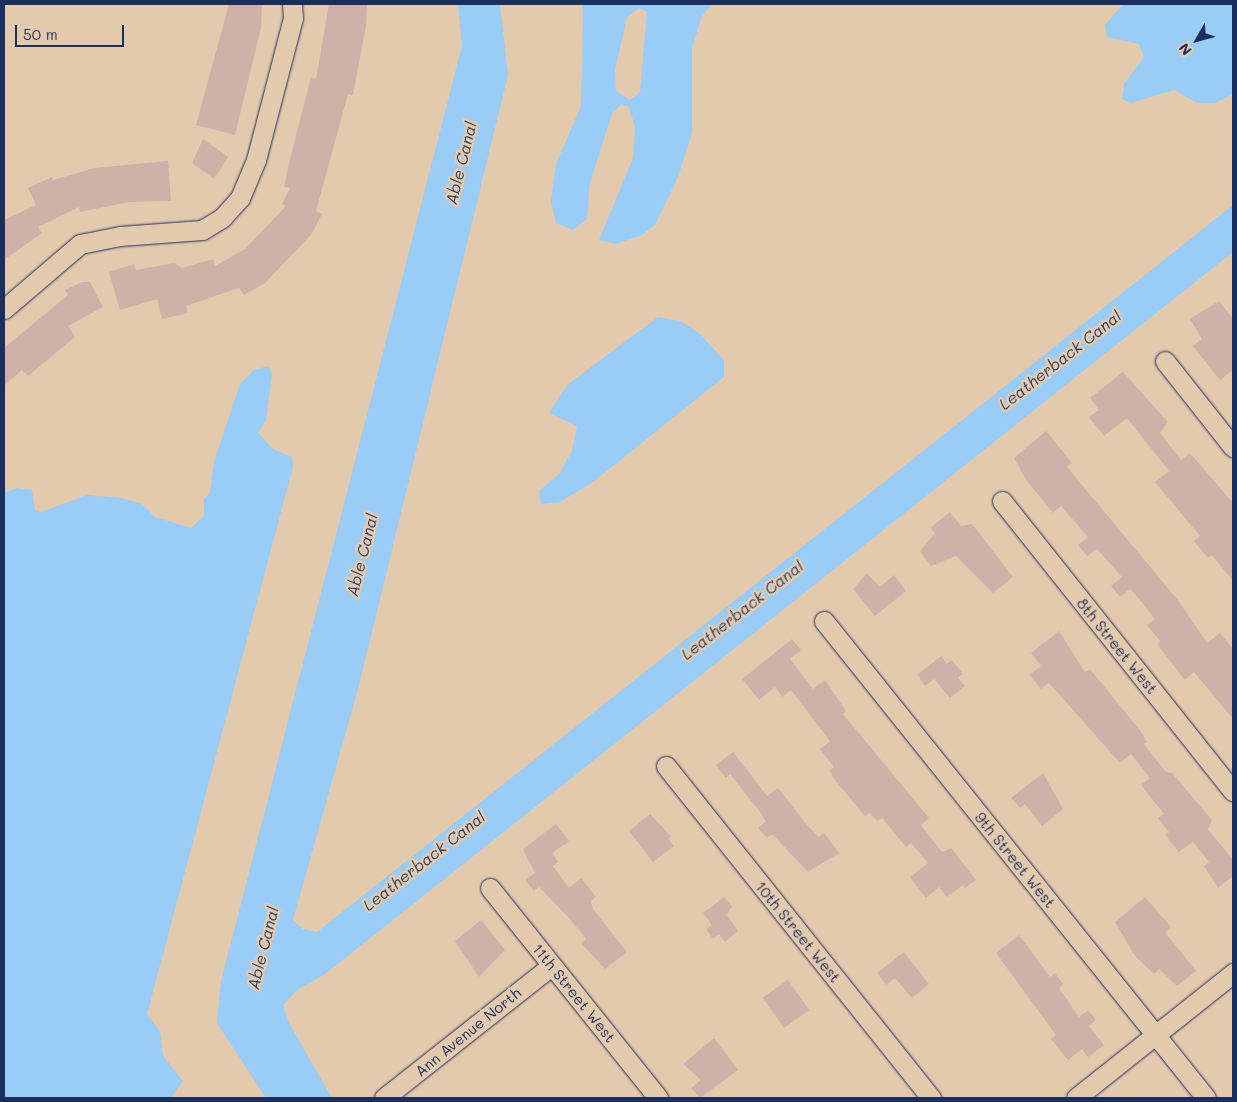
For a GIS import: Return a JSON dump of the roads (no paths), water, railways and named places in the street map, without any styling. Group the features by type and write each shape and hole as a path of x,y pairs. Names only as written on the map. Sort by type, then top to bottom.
{"street":[{"path":"4,309 80,244 120,236 202,230 222,218 240,198 256,160 293,18 292,4"},
{"path":"1165,361 1233,447"},
{"name":"8th Street West","path":"1002,501 1233,791"},
{"name":"9th Street West","path":"824,620 1206,1098"},
{"name":"10th Street West","path":"666,766 931,1098"},
{"name":"11th Street West","path":"490,888 658,1098"},
{"name":"Ann Avenue North","path":"384,1098 551,966"},
{"path":"1076,1098 1233,973"}],"water":[{"path":"458,4 500,4 508,75 358,689 293,920 303,929 317,932 1233,205 1233,252 325,974 297,990 283,1005 289,1023 332,1098 266,1098 217,1023 221,981 462,46"},
{"path":"583,4 712,4 702,16 692,48 692,133 678,177 655,225 640,236 615,244 599,240 633,158 635,127 629,107 621,104 612,114 590,182 587,219 573,230 556,223 551,201 556,164 581,106","holes":["639,8 647,12 640,92 630,100 616,91 615,70 627,17"]},
{"path":"1123,4 1233,4 1233,94 1215,103 1197,103 1174,90 1131,103 1122,99 1124,84 1144,57 1139,44 1107,37 1105,25"},
{"path":"658,317 680,321 699,333 724,360 724,377 593,482 560,502 541,504 539,491 559,474 572,451 577,426 549,413 567,385"},
{"path":"268,366 272,374 266,420 258,433 273,449 292,457 293,467 147,1014 160,1031 163,1056 183,1081 171,1098 4,1098 4,493 17,488 32,490 35,510 41,512 87,495 123,498 142,504 155,517 191,528 204,516 204,499 210,493 214,462 240,384 254,370"}],"water label":[{"name":"Able Canal","path":"461,163"},
{"name":"Leatherback Canal","path":"1060,360"},
{"name":"Able Canal","path":"362,555"},
{"name":"Leatherback Canal","path":"742,610"},
{"name":"Leatherback Canal","path":"424,861"},
{"name":"Able Canal","path":"263,948"}]}
